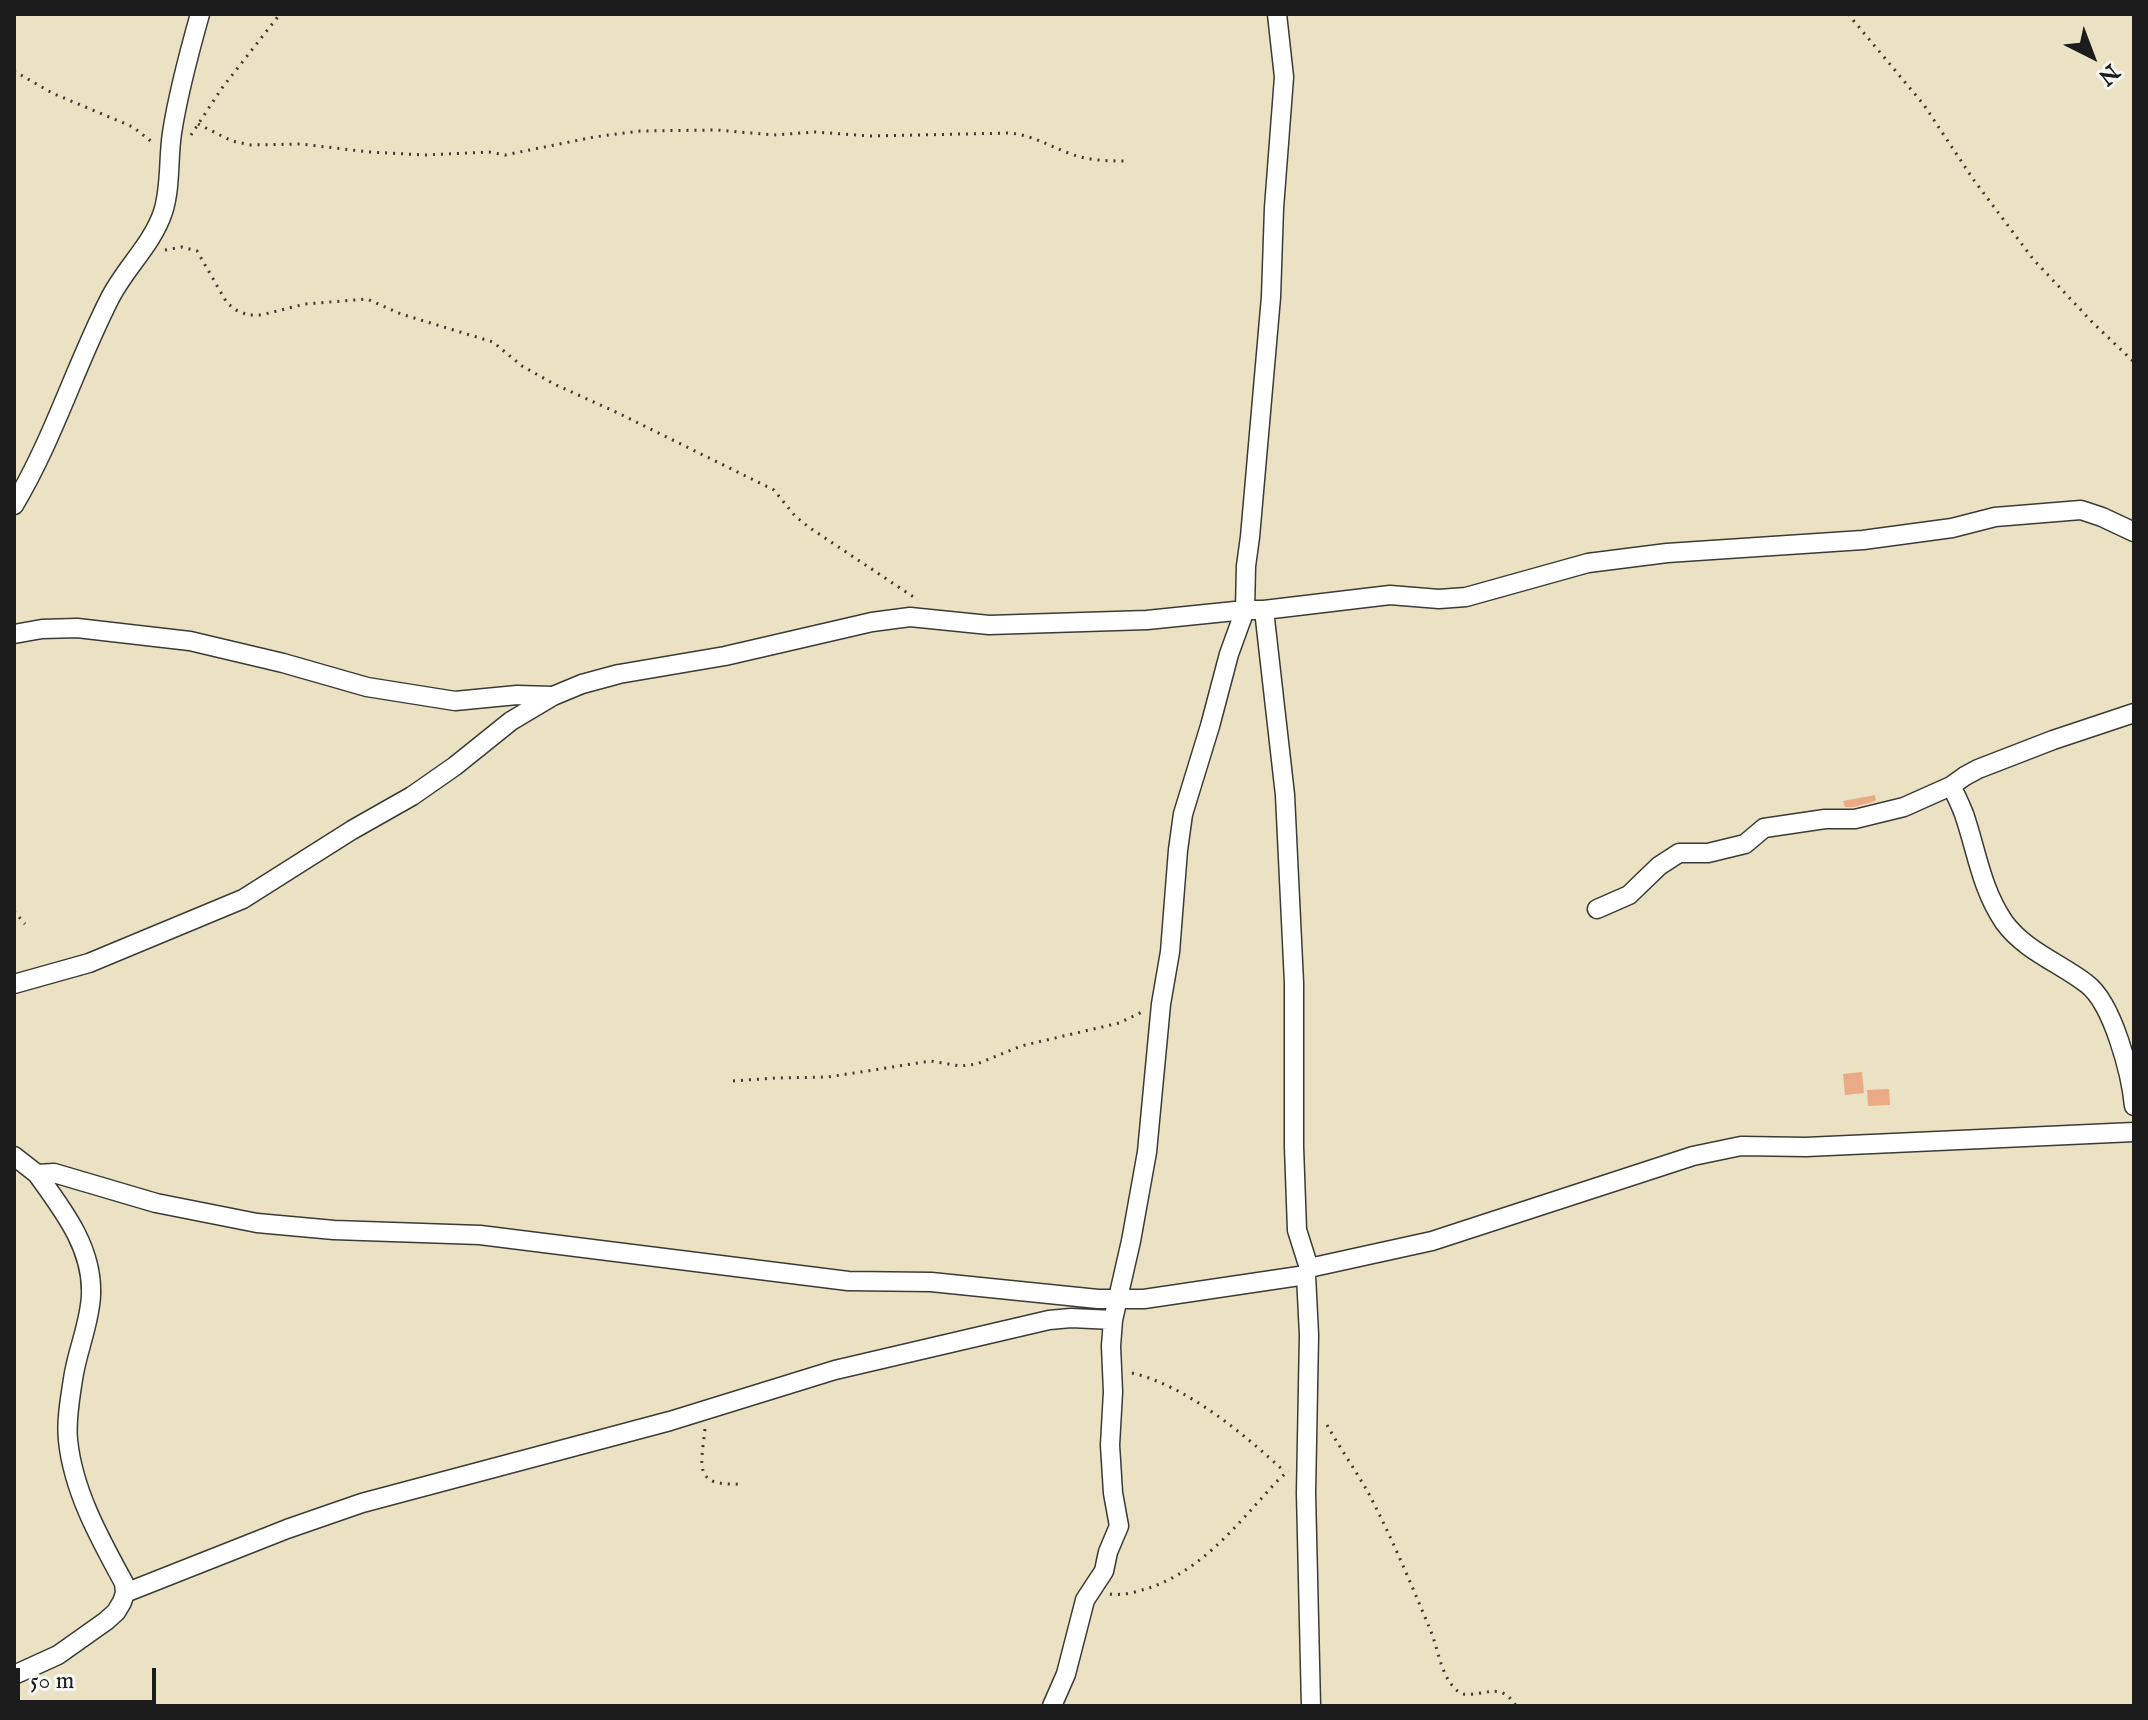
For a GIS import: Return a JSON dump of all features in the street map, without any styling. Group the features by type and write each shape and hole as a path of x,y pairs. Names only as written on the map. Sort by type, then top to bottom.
{"street":[{"path":"14,505 53,427 111,296 152,236 162,214 167,196 178,96 200,14"},
{"path":"1277,14 1284,77 1271,297 1246,566 1285,795 1294,983 1297,1230 1307,1272 1309,1335 1306,1462 1311,1706"},
{"path":"14,984 89,963 243,899 412,796 511,721 553,696 619,674 725,656 872,622 910,617 989,625 1147,620 1390,595 1439,599 1466,597 1588,563 1667,553 1863,540 1952,528 1995,517 2081,510 2134,532"},
{"path":"1052,1706 1066,1674 1082,1609 1104,1571 1119,1526 1110,1445 1113,1320 1147,1152 1183,814 1229,654 1254,610"},
{"path":"14,634 77,628 190,641 367,687 455,701 517,695 553,696"},
{"path":"1597,909 1629,895 1659,866 1679,853 1708,853 1745,844 1764,828 1825,819 1855,819 1887,812 1951,786 1978,769 2134,713"},
{"path":"1951,786 1963,813 1981,877 2005,923 2022,941 2089,985 2103,1001 2120,1044 2134,1106"},
{"path":"37,1174 54,1173 156,1203 257,1223 334,1230 480,1235 848,1281 931,1282 1098,1299 1144,1299 1307,1272 1432,1241 1669,1164 1741,1146 1806,1147 2134,1132"},
{"path":"14,1156 37,1174 68,1218 82,1245 88,1266 91,1294 75,1365 67,1440 85,1507 124,1583 125,1593 116,1612 106,1621 58,1655 14,1675"},
{"path":"125,1593 362,1503 707,1410 835,1370 1049,1320 1113,1320"}],"path":[{"path":"191,136 222,88 280,14"},
{"path":"1848,14 1924,105 1973,179 2033,259 2134,362"},
{"path":"14,71 52,93 133,127 169,156"},
{"path":"198,124 232,141 251,145 301,144 425,155 489,152 505,155 640,131 717,130 774,135 815,132 870,136 1010,133 1027,135 1091,160 1129,161"},
{"path":"138,256 182,247 192,248 200,255 227,303 248,315 261,315 305,304 367,299 401,314 493,342 522,366 554,384 774,490 795,516 810,528 944,620"},
{"path":"14,911 25,924"},
{"path":"733,1081 828,1077 931,1061 960,1066 977,1064 1021,1046 1119,1023 1161,1004"},
{"path":"1110,1363 1169,1385 1190,1397 1256,1446 1285,1473"},
{"path":"1308,1395 1368,1492 1432,1633 1447,1678 1457,1692 1499,1691 1508,1695 1516,1706"},
{"path":"707,1410 704,1474 714,1483 740,1484"},
{"path":"1091,1590 1117,1595 1137,1592 1183,1573 1217,1546 1285,1473 1306,1462"}],"building":[{"path":"1875,795 1876,801 1854,807 1845,807 1843,801"},
{"path":"1862,1072 1864,1093 1845,1095 1843,1074"},
{"path":"1889,1089 1890,1105 1868,1106 1867,1090"}]}
